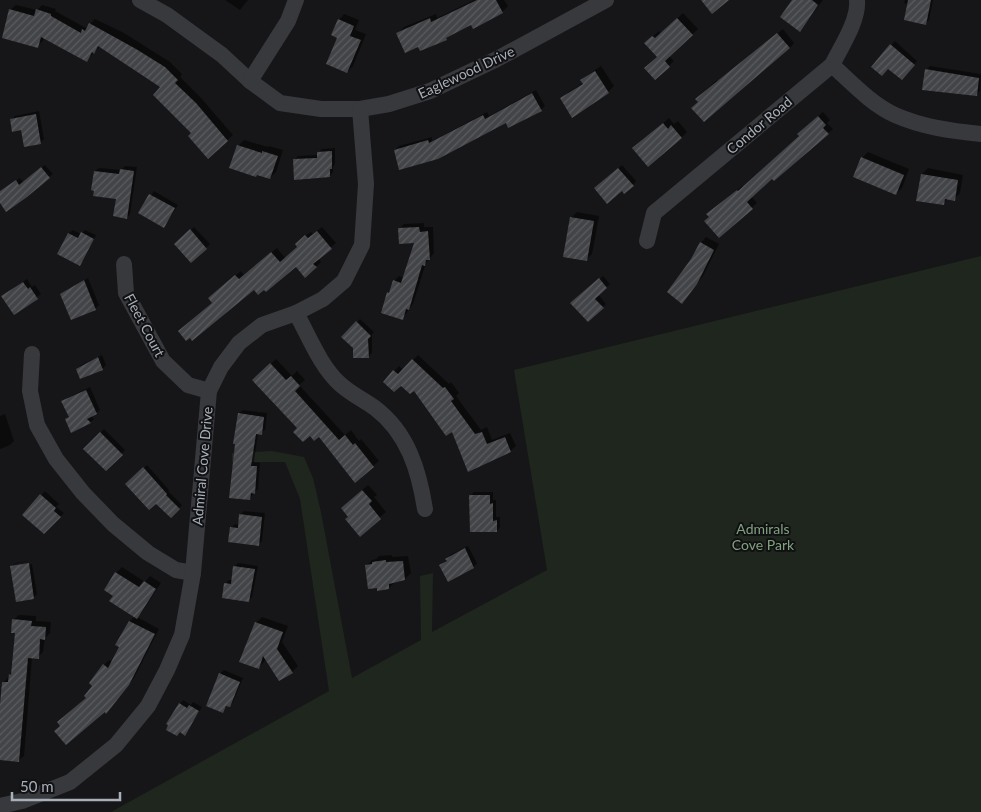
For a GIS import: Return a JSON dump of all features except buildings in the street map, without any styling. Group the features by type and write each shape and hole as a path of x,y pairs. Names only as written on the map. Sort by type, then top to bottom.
{"street":[{"name":"Eaglewood Drive","path":"140,0 167,15 280,103 321,109 360,109 389,104 430,91 497,59 606,0"},
{"path":"250,81 288,21 296,0"},
{"name":"Condor Road","path":"646,241 654,214 832,65 858,9 857,0"},
{"path":"832,65 870,99 894,115 933,128 981,134"},
{"name":"Admiral Cove Drive","path":"0,806 22,801 70,782 116,746 148,706 167,670 182,634 193,573 209,391 221,366 238,343 262,325 296,313 323,299 344,281 362,245 366,184 360,109"},
{"name":"Fleet Court","path":"124,264 126,293 163,361 188,385 209,391"},
{"path":"296,313 323,363 340,384 377,409 396,429 410,453 420,476 426,509"},
{"path":"32,354 30,391 37,425 56,459 83,493 120,530 148,553 176,570 193,573"}],"green space":[{"name":"Admirals Cove Park","path":"981,256 981,812 111,812 329,691 300,499 285,462 232,462 232,453 272,451 304,457 313,478 321,512 352,678 421,640 420,576 433,573 432,632 547,570 514,370"}]}
